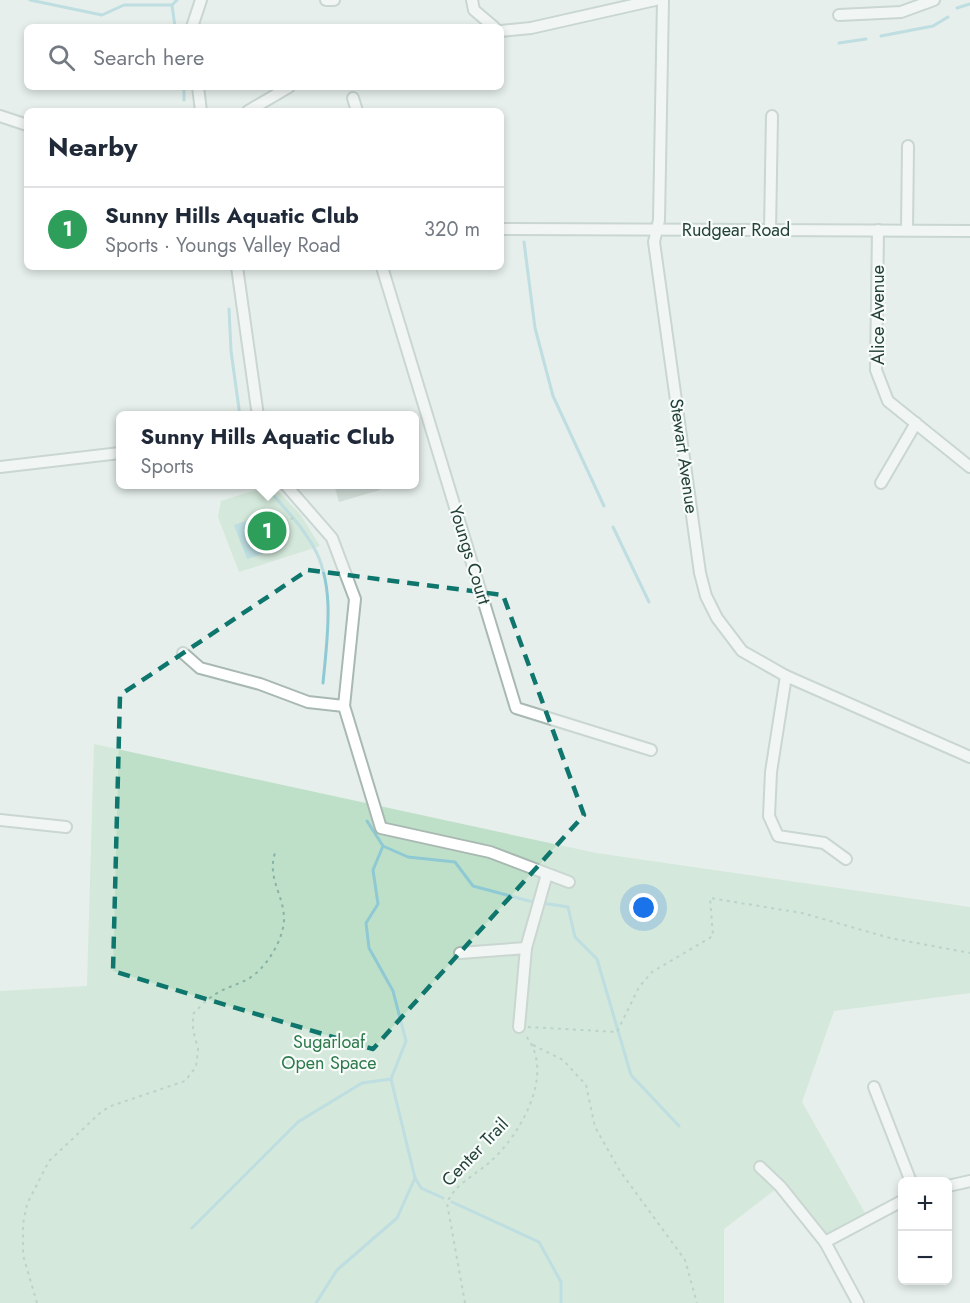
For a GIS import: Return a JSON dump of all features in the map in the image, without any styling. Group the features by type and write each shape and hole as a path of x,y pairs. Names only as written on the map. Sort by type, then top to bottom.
{"street":[{"path":"193,24 201,0"},
{"path":"326,0 334,0"},
{"path":"472,0 474,10 490,24"},
{"path":"504,31 531,28 655,0"},
{"name":"Stewart Avenue","path":"663,0 659,220 654,242 700,573 706,596 717,618 742,651 786,676 970,757"},
{"path":"839,15 901,12 934,0"},
{"path":"198,90 201,108"},
{"path":"253,108 284,90"},
{"path":"353,98 356,108"},
{"path":"0,116 24,124"},
{"path":"770,230 772,116"},
{"path":"908,230 909,146"},
{"name":"Rudgear Road","path":"504,229 970,231"},
{"name":"Alice Avenue","path":"878,230 876,370 888,401 970,467"},
{"path":"237,270 257,411"},
{"name":"Youngs Court","path":"383,270 516,708 651,750"},
{"path":"881,483 916,423"},
{"path":"0,467 116,453"},
{"path":"289,489 332,538 355,599 344,706 381,828 490,852 569,882"},
{"path":"183,653 200,668 260,684 308,702 344,706"},
{"path":"786,676 771,772 770,816 778,836 824,843 846,859"},
{"path":"0,820 66,827"},
{"path":"519,1027 526,948 547,874"},
{"path":"460,953 526,948"},
{"path":"874,1087 909,1177"},
{"path":"760,1167 780,1186 825,1242 858,1303"},
{"path":"952,1185 970,1181"},
{"path":"825,1242 898,1204"}],"path":[{"path":"270,528 291,521 298,516"},
{"path":"37,1303 23,1256 23,1224 27,1204 49,1161 101,1112 111,1106 185,1081 196,1067 198,1049 193,1030 193,1014 214,995 249,979 259,970 282,934 284,912 275,889 271,864 275,854"},
{"path":"519,1027 617,1032 639,987 652,972 713,936 710,898 802,913 890,938 970,953"},
{"path":"519,1027 533,1045 563,1060 586,1085 595,1127 620,1171 685,1260 697,1303"},
{"name":"Center Trail","path":"465,1303 447,1203 454,1191 491,1161 522,1124 537,1080 533,1045"}],"highlighted area":[{"path":"308,570 503,595 584,815 373,1049 113,971 120,695"}],"green space":[{"path":"259,489 276,489 300,514 320,546 239,572 218,517 221,501"},
{"name":"Sugarloaf Open Space","path":"94,744 596,853 970,907 970,993 834,1011 802,1102 869,1220 825,1242 780,1186 724,1229 724,1303 0,1303 0,991 87,986"}],"water":[{"path":"251,519 263,554 247,559 234,525"}],"building":[{"path":"335,489 380,489 380,490 339,502"},
{"path":"265,515 278,551 268,555 255,519"}],"waterway":[{"path":"30,0 102,15 124,5 172,5 177,0"},
{"path":"957,8 970,4"},
{"path":"172,5 175,24"},
{"path":"881,36 933,26 948,17"},
{"path":"839,43 866,39"},
{"path":"184,90 184,100"},
{"path":"524,242 535,328 553,396 604,506"},
{"path":"229,309 231,351 239,411"},
{"path":"268,489 302,529 313,546 325,578 328,613 323,683"},
{"path":"613,527 649,602"},
{"path":"367,821 383,846 373,870 378,904 366,923 369,948 393,991 406,1041 391,1079"},
{"path":"383,846 408,857 455,862 473,886 529,901 568,907 575,937 597,959 631,1075 679,1126"},
{"path":"391,1079 415,1178 421,1188 443,1198"},
{"path":"192,1228 298,1122 362,1083 391,1079"},
{"path":"316,1303 337,1270 397,1218 415,1178"},
{"path":"452,1202 539,1242 561,1282 561,1303"}],"place":[{"name":"Sunny Hills Aquatic Club","path":"267,531"}]}
